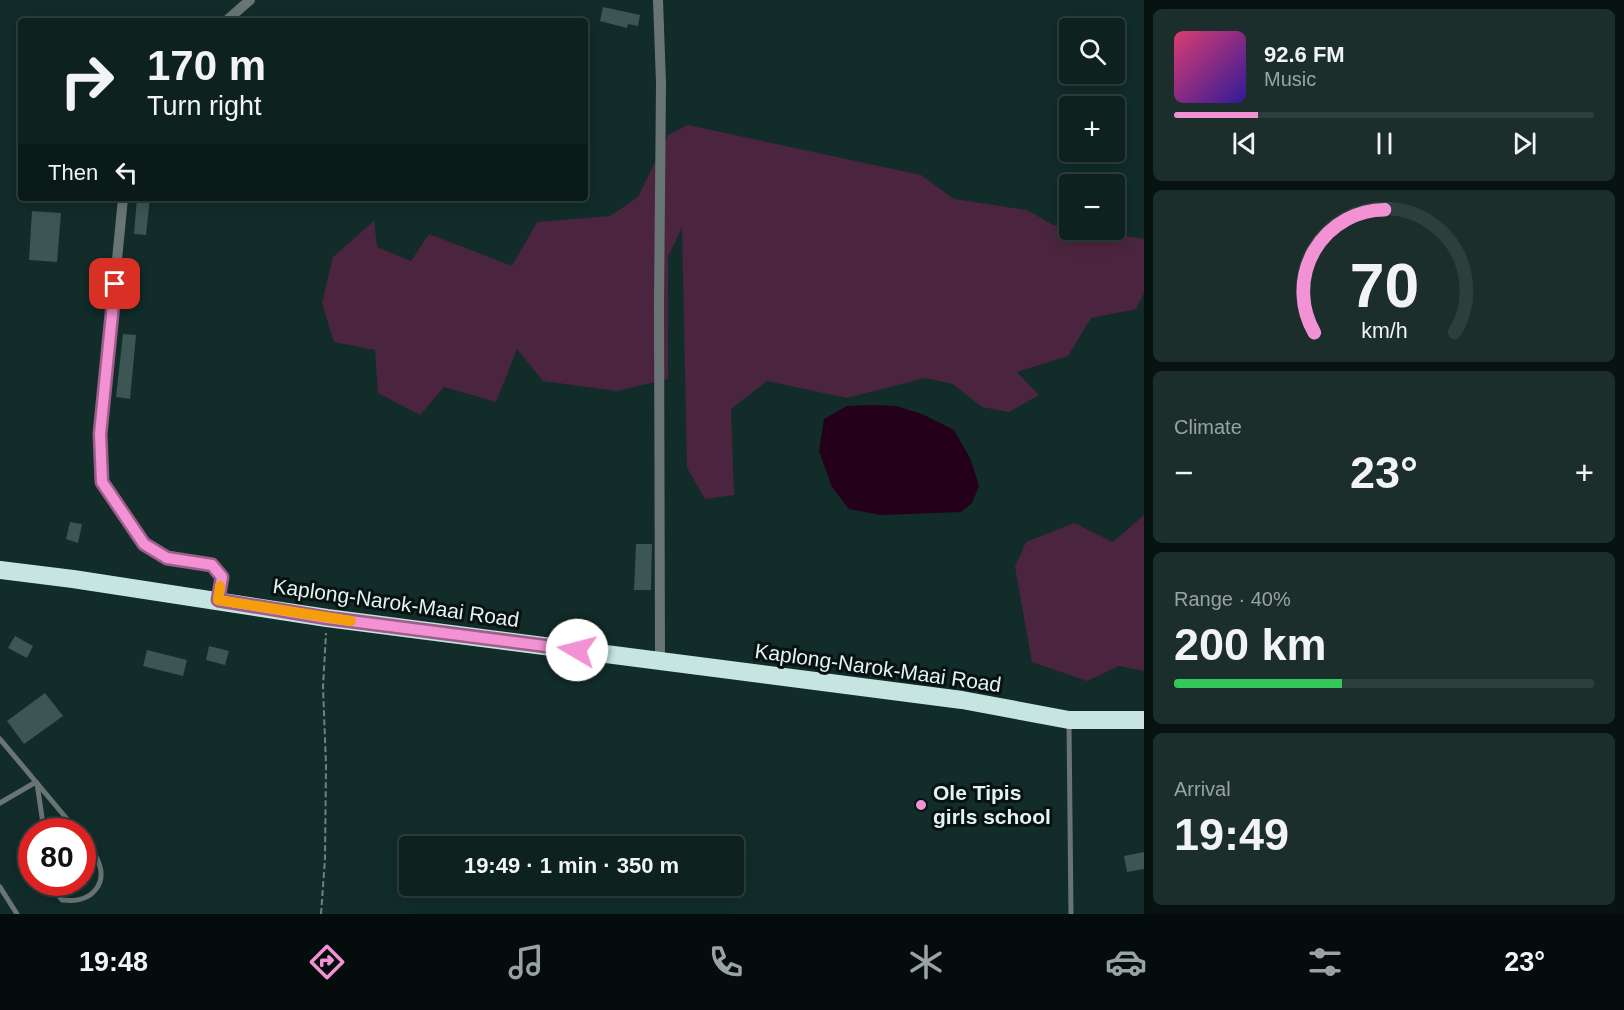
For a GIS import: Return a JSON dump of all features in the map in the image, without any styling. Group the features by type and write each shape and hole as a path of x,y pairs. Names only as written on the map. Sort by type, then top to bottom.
{"highway":[{"name":"Kaplong-Narok-Maai Road","path":"0,570 218,600 327,618 962,700 1069,720 1144,720"}],"street":[{"path":"229,18 250,0"},
{"path":"658,0 662,83 658,304 660,660"},
{"path":"123,201 100,434 102,482 144,544 167,558 212,565 222,577 218,600"}],"lane":[{"path":"1069,720 1071,914"},
{"path":"0,739 66,818"},
{"path":"0,803 36,782"},
{"path":"36,782 42,818"},
{"path":"96,855 102,876 96,890"},
{"path":"0,887 16,914"},
{"path":"59,896 62,900 72,901 88,896"}],"path":[{"path":"321,914 326,765 323,687 327,618"}],"shaded area":[{"path":"688,125 921,175 954,199 1027,210 1053,225 1059,226 1059,240 1125,240 1125,236 1144,239 1144,293 1136,309 1091,318 1068,356 1017,372 1039,395 1009,412 982,407 953,384 925,378 847,398 767,381 731,409 734,495 705,499 687,468 682,227 668,257 668,379 617,391 543,381 517,349 496,402 444,387 420,415 378,393 375,350 334,342 322,303 333,257 374,221 377,247 411,261 429,234 512,266 537,222 610,216 638,197 668,135"},
{"path":"847,406 896,406 922,414 954,430 971,460 979,486 972,503 961,512 881,515 849,509 832,487 819,451 824,419"},
{"path":"1144,515 1144,671 1119,666 1087,681 1032,662 1015,567 1026,542 1074,523 1113,542"}],"building":[{"path":"603,7 640,15 638,26 628,24 627,28 600,21"},
{"path":"137,201 150,201 146,235 134,234"},
{"path":"32,211 61,213 57,262 29,260"},
{"path":"123,334 136,335 130,399 116,397"},
{"path":"70,522 82,524 78,543 66,539"},
{"path":"636,544 652,544 651,590 634,590"},
{"path":"15,636 33,646 27,658 8,648"},
{"path":"209,646 229,651 225,665 206,660"},
{"path":"147,650 187,660 183,676 143,666"},
{"path":"45,693 63,716 24,744 7,721"},
{"path":"1144,852 1144,869 1127,872 1124,856"}],"slow traffic":[{"path":"220,586 218,600 351,621"}],"place":[{"name":"Ole Tipis girls school","path":"921,805"}],"route":[{"path":"115,284 100,434 102,482 144,544 167,558 212,565 222,577 218,600 327,618 577,650"}]}
